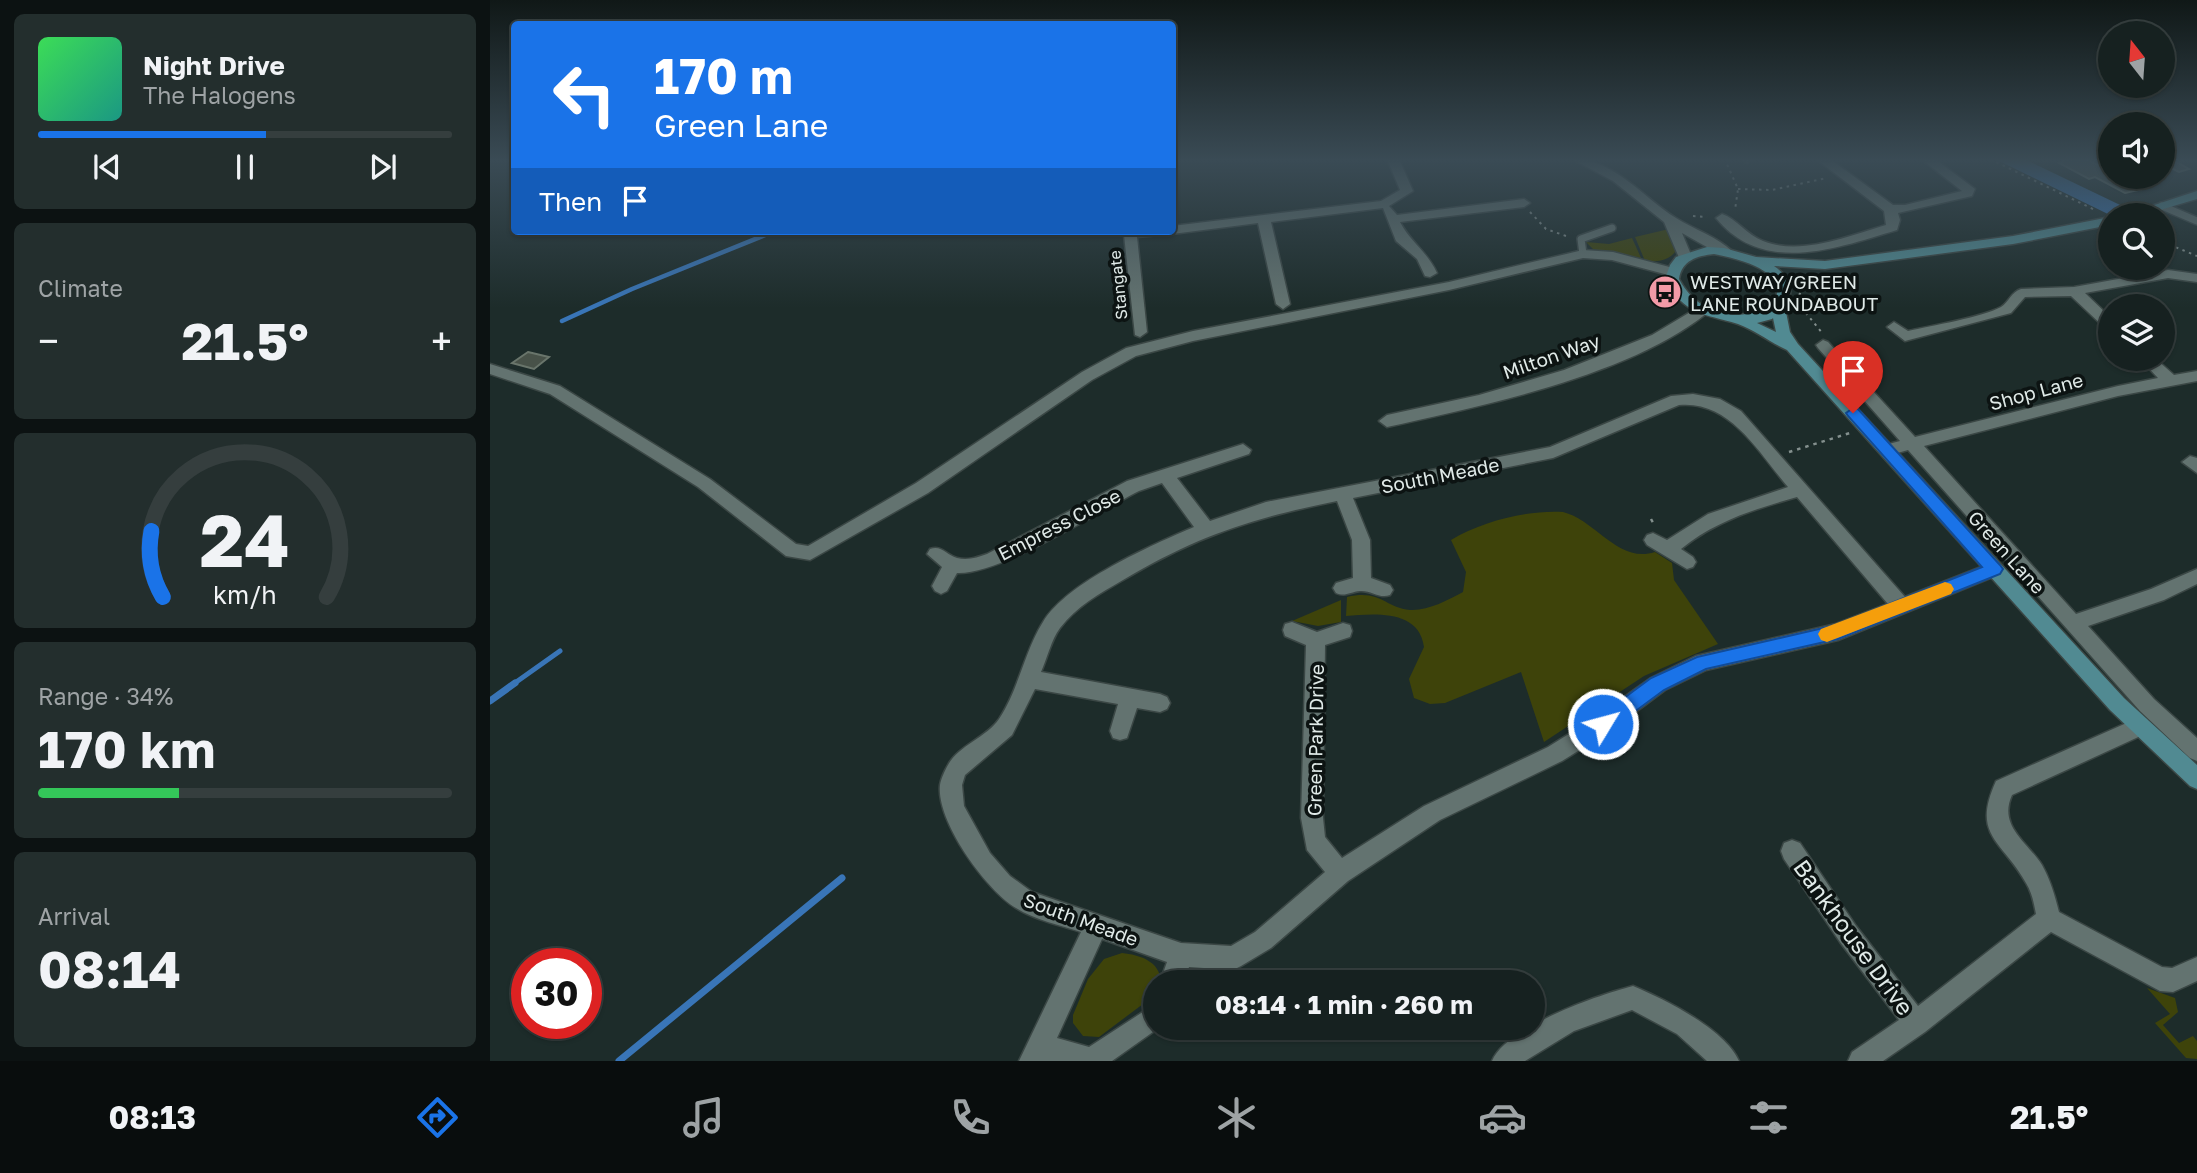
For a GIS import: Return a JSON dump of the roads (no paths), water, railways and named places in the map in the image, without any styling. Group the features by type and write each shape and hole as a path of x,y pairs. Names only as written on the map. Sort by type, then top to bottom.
{"main road":[{"path":"1783,286 1801,273 1825,265 2013,240 2098,220"},
{"path":"1758,261 1774,273 1783,286 1783,299 1778,307 1760,316 1738,319 1702,310 1680,295 1674,286 1672,272 1676,264 1685,257 1700,252 1726,252 1758,261 1825,265"},
{"name":"Green Lane","path":"1778,307 1783,332 1793,347 2117,704 2197,779"},
{"name":"Green Lane","path":"1738,319 1793,347"}],"street":[{"path":"1176,230 1348,209"},
{"path":"1386,209 1403,241 1423,257 1430,273"},
{"path":"1392,219 1479,209"},
{"path":"1654,209 1667,219 1726,252"},
{"path":"1722,218 1732,230 1748,240 1779,249 1807,251 1892,227 1894,220 1890,209 1907,209"},
{"path":"1265,219 1283,304"},
{"path":"1667,219 1682,245 1685,257"},
{"name":"Stangate","path":"1128,235 1140,332"},
{"path":"490,369 555,390 704,483 766,534 793,551 810,552 922,488 1087,376 1131,352 1193,336 1449,286 1582,246 1672,272"},
{"path":"1894,327 1905,336 1959,324 2006,310 2021,293 2074,291 2168,274 2197,278"},
{"path":"2074,291 2098,314"},
{"name":"Milton Way","path":"1387,421 1401,411 1508,394 1557,379 1654,339 1686,323 1702,310"},
{"path":"1823,345 2147,705 2197,751"},
{"path":"2160,371 2171,381"},
{"name":"Shop Lane","path":"1886,450 2118,391 2197,376"},
{"name":"South Meade","path":"1901,606 1735,415 1723,405 1693,398 1677,400 1553,452 1266,509 1206,529 1145,557 1073,600 1051,626 1006,728 957,769 951,785 954,808 982,861 1002,884 1025,901 1181,956 1233,958 1264,940 1340,873 1432,813 1555,754 1603,724 1658,684 1703,662 1838,632 1994,569"},
{"name":"Empress Close","path":"952,565 971,566 993,559 1091,506 1229,448"},
{"path":"1165,474 1206,529"},
{"path":"1687,562 1661,545 1726,512 1800,490"},
{"path":"1343,494 1361,540 1362,583"},
{"path":"936,554 952,565 941,586"},
{"path":"2072,623 2158,595 2197,576"},
{"path":"1342,588 1362,583 1384,590"},
{"name":"Green Park Drive","path":"1292,630 1316,640 1343,631"},
{"name":"Green Park Drive","path":"1316,640 1312,818 1315,842 1340,873"},
{"path":"1029,679 1160,703"},
{"path":"1120,731 1130,698"},
{"path":"2140,726 2004,789 1994,804 1997,821 2005,839 2038,882 2049,919 2160,979 2182,977 2197,969"},
{"name":"Bankhouse Drive","path":"1792,851 1848,934 1916,1023"},
{"name":"Bankhouse Drive","path":"1861,1061 1916,1023 2049,919"},
{"path":"1096,926 1036,1053 1092,1059 1143,1024"},
{"path":"1176,970 1181,956"},
{"path":"1505,1061 1525,1044 1591,1009 1633,998 1686,1025 1726,1061"}],"lane":[{"path":"2175,214 2197,221"},
{"path":"1582,246 1612,228"}],"waterway":[{"path":"562,321 632,289 765,235"},
{"path":"512,685 560,651"},
{"path":"490,701 515,683"},
{"path":"619,1061 842,878"}],"place":[{"name":"WESTWAY/GREEN LANE ROUNDABOUT","path":"1665,292"}]}
